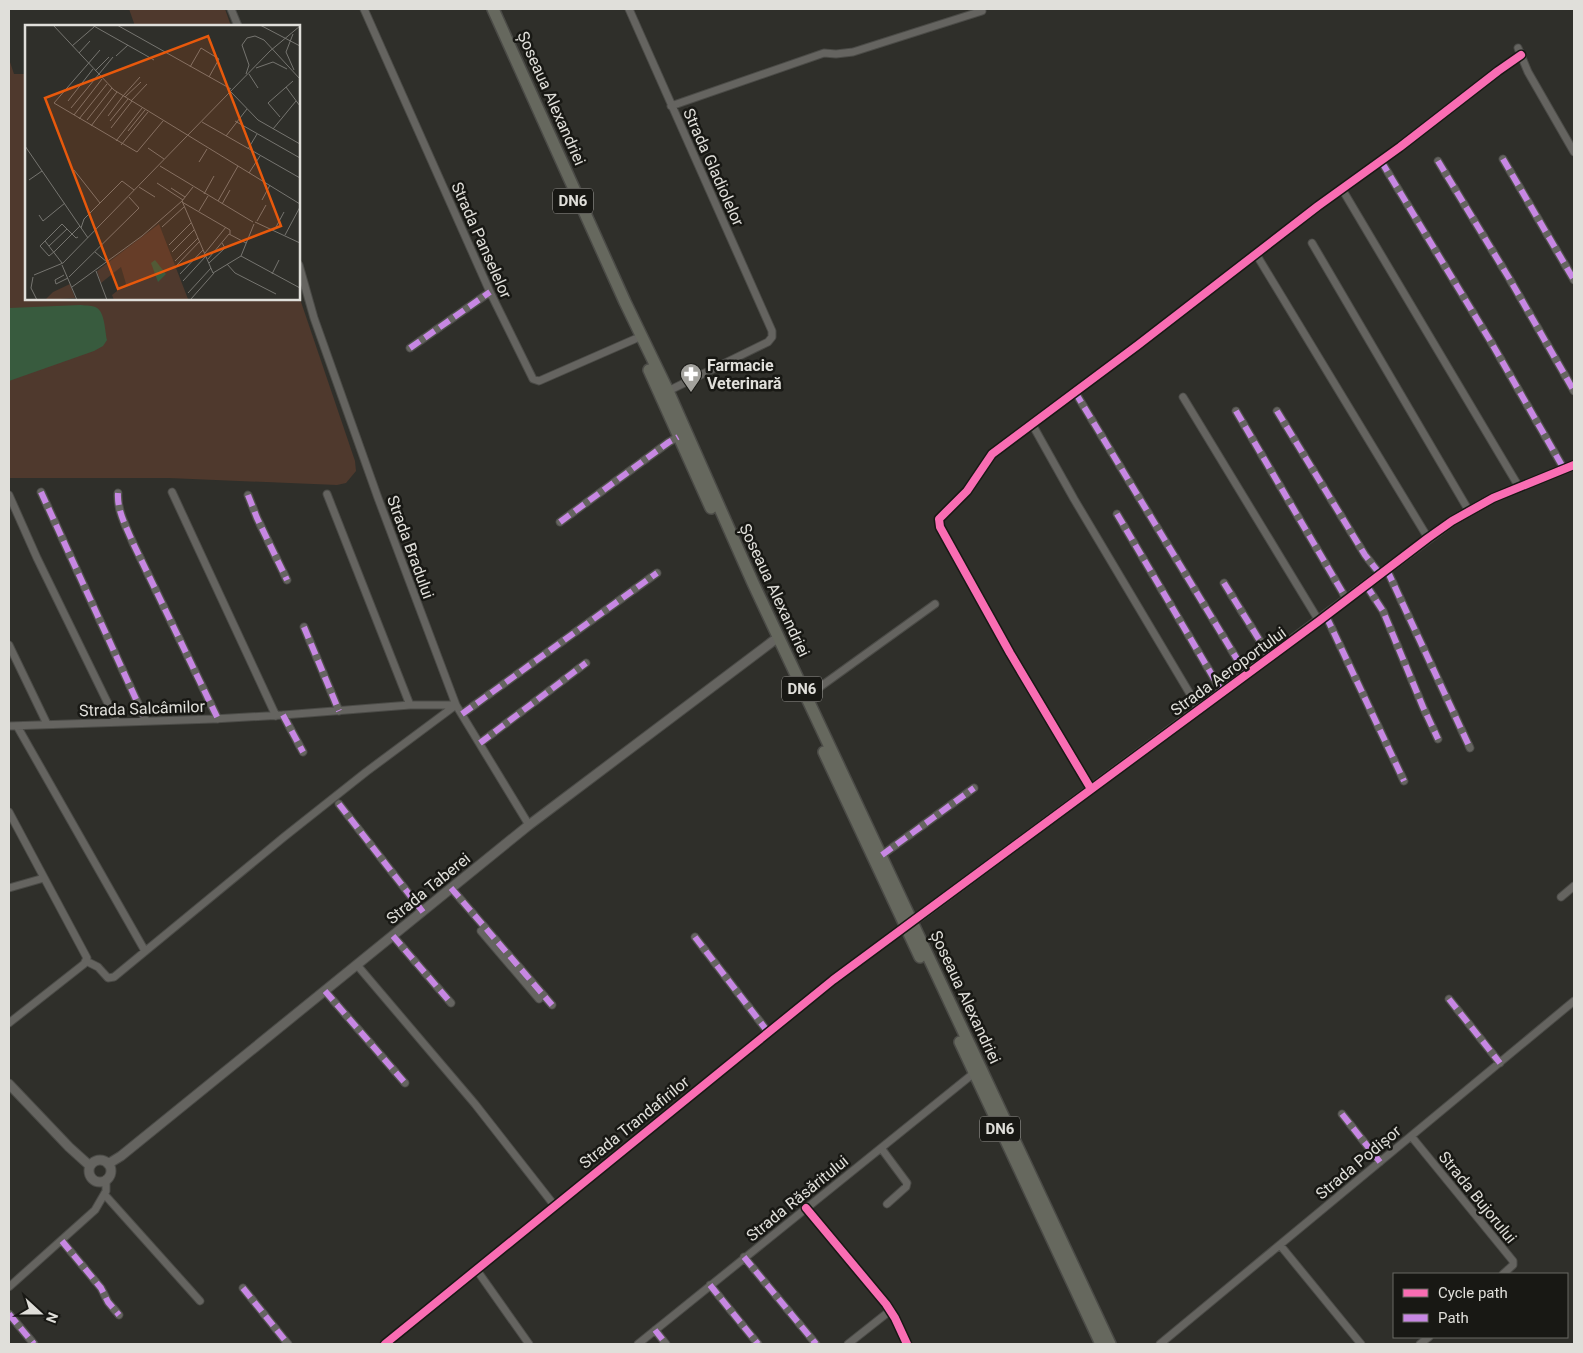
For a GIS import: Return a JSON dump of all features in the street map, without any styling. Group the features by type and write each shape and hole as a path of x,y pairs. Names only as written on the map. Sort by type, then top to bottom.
{"highway":[{"name":"Șoseaua Alexandriei","path":"485,9 772,641 1110,1344"},
{"name":"Șoseaua Alexandriei","path":"493,9 625,302 668,391 753,583 882,855 909,924 974,1074 1101,1344"}],"street":[{"path":"231,9 238,25"},
{"name":"Strada Panselelor","path":"364,9 490,292 531,376 536,381 540,381 635,339"},
{"name":"Strada Gladiolelor","path":"629,9 772,331 772,336 768,342 668,391"},
{"path":"671,106 824,53 853,52 982,11"},
{"path":"1518,48 1528,72 1574,152"},
{"path":"1091,789 1005,645 938,523 941,516 967,491 992,454 1498,71 1521,56"},
{"path":"1503,159 1574,280"},
{"path":"1438,160 1574,391"},
{"path":"1380,161 1491,342 1564,469"},
{"path":"1342,189 1519,487"},
{"path":"1312,243 1469,511"},
{"path":"1256,254 1428,538"},
{"name":"Strada Bradului","path":"300,269 314,318 375,489 456,704 529,825"},
{"path":"410,348 490,292"},
{"path":"1075,392 1246,674"},
{"path":"1183,396 1322,619 1404,781"},
{"path":"1277,410 1364,555 1384,572 1470,748"},
{"path":"1236,411 1347,600"},
{"name":"Strada Aeroportului","path":"1032,424 1074,499 1199,709"},
{"path":"560,522 678,437"},
{"name":"Strada Aeroportului","path":"909,924 1322,619 1428,538 1469,511 1519,487 1574,465"},
{"path":"41,492 146,721"},
{"path":"172,492 280,716 303,752"},
{"path":"118,493 119,509 129,534 218,719"},
{"path":"327,494 410,705"},
{"path":"9,495 33,550 117,722"},
{"path":"248,495 287,580"},
{"path":"1117,514 1222,692"},
{"path":"462,714 549,653 657,573"},
{"path":"1224,583 1270,657"},
{"path":"1366,585 1383,611 1438,740"},
{"path":"806,697 935,604"},
{"path":"304,628 339,711"},
{"name":"Strada Taberei","path":"90,1166 97,1160 103,1160 108,1164 125,1153 529,825 772,641"},
{"path":"9,645 47,724"},
{"path":"480,743 586,664"},
{"path":"86,961 98,967 108,978 118,974 284,837 456,704"},
{"name":"Strada Salcâmilor","path":"9,726 280,716 410,705 456,704"},
{"path":"17,726 145,951"},
{"path":"882,855 974,788"},
{"path":"340,804 423,912"},
{"path":"9,812 86,953 86,961"},
{"path":"9,888 44,878"},
{"path":"1561,897 1574,886"},
{"path":"449,890 539,999"},
{"path":"449,890 552,1005"},
{"name":"Strada Trandafirilor","path":"385,1344 768,1032 841,974 909,924"},
{"path":"393,936 451,1003"},
{"path":"695,937 768,1032"},
{"path":"9,1023 86,961"},
{"path":"357,965 475,1104 554,1205"},
{"path":"325,991 405,1083"},
{"path":"1449,999 1500,1063"},
{"name":"Strada Podișor","path":"1160,1344 1574,1001"},
{"name":"Strada Răsăritului","path":"638,1344 974,1074"},
{"path":"9,1084 69,1147 90,1166 89,1172 92,1178 100,1182 106,1180"},
{"path":"1342,1114 1380,1162"},
{"name":"Strada Bujorului","path":"1411,1136 1513,1261 1512,1267 1504,1273"},
{"path":"881,1148 907,1183 906,1187 887,1204"},
{"path":"9,1287 95,1210 105,1195 106,1180 110,1172 108,1164"},
{"path":"105,1195 200,1301"},
{"path":"806,1208 890,1310 907,1344"},
{"path":"62,1241 101,1288 108,1302 120,1315"},
{"path":"1280,1246 1361,1344"},
{"path":"744,1257 816,1344"},
{"path":"476,1269 529,1344"},
{"path":"710,1285 758,1344"},
{"path":"243,1288 288,1344"},
{"path":"848,1344 890,1310"},
{"path":"9,1314 34,1344"},
{"path":"655,1330 666,1344"}],"shaded area":[{"path":"129,9 225,9 231,25 135,25"},
{"path":"9,59 14,74 25,74 25,300 300,299 355,461 356,471 346,483 337,485 169,478 9,478"},
{"path":"81,305 95,307 100,310 107,340 103,346 94,351 9,381 9,308"}],"marked path":[{"path":"1503,159 1574,280"},
{"path":"1381,161 1491,342 1564,469"},
{"path":"1438,161 1509,278 1574,391"},
{"path":"410,348 490,292"},
{"path":"1075,392 1246,674"},
{"path":"1236,411 1347,600"},
{"path":"1277,411 1365,555 1380,574"},
{"path":"560,522 678,437"},
{"path":"41,492 146,721"},
{"path":"118,493 120,512 133,543 218,719"},
{"path":"248,495 287,580"},
{"path":"1117,514 1222,692"},
{"path":"1387,570 1470,748"},
{"path":"462,714 657,573"},
{"path":"1224,583 1270,657"},
{"path":"1366,585 1383,611 1438,739"},
{"path":"1326,616 1404,781"},
{"path":"304,627 339,711"},
{"path":"480,743 586,663"},
{"path":"283,715 303,752"},
{"path":"882,855 974,788"},
{"path":"339,804 423,912"},
{"path":"451,888 552,1005"},
{"path":"393,936 451,1003"},
{"path":"695,937 768,1032"},
{"path":"325,991 405,1083"},
{"path":"1449,999 1500,1063"},
{"path":"1342,1114 1380,1162"},
{"path":"62,1241 101,1288 108,1302 119,1315"},
{"path":"744,1257 816,1344"},
{"path":"710,1285 758,1344"},
{"path":"243,1288 288,1344"},
{"path":"9,1314 34,1344"},
{"path":"655,1330 666,1344"}],"cycle path":[{"path":"1091,789 1010,653 940,527 939,519 967,491 992,454 1138,345 1318,206 1400,147 1521,55"},
{"path":"385,1344 833,980 1319,621 1428,538 1452,521 1493,498 1574,465"},
{"path":"806,1208 886,1304 907,1344"}],"place":[{"name":"Farmacie Veterinară","path":"691,393"}]}
